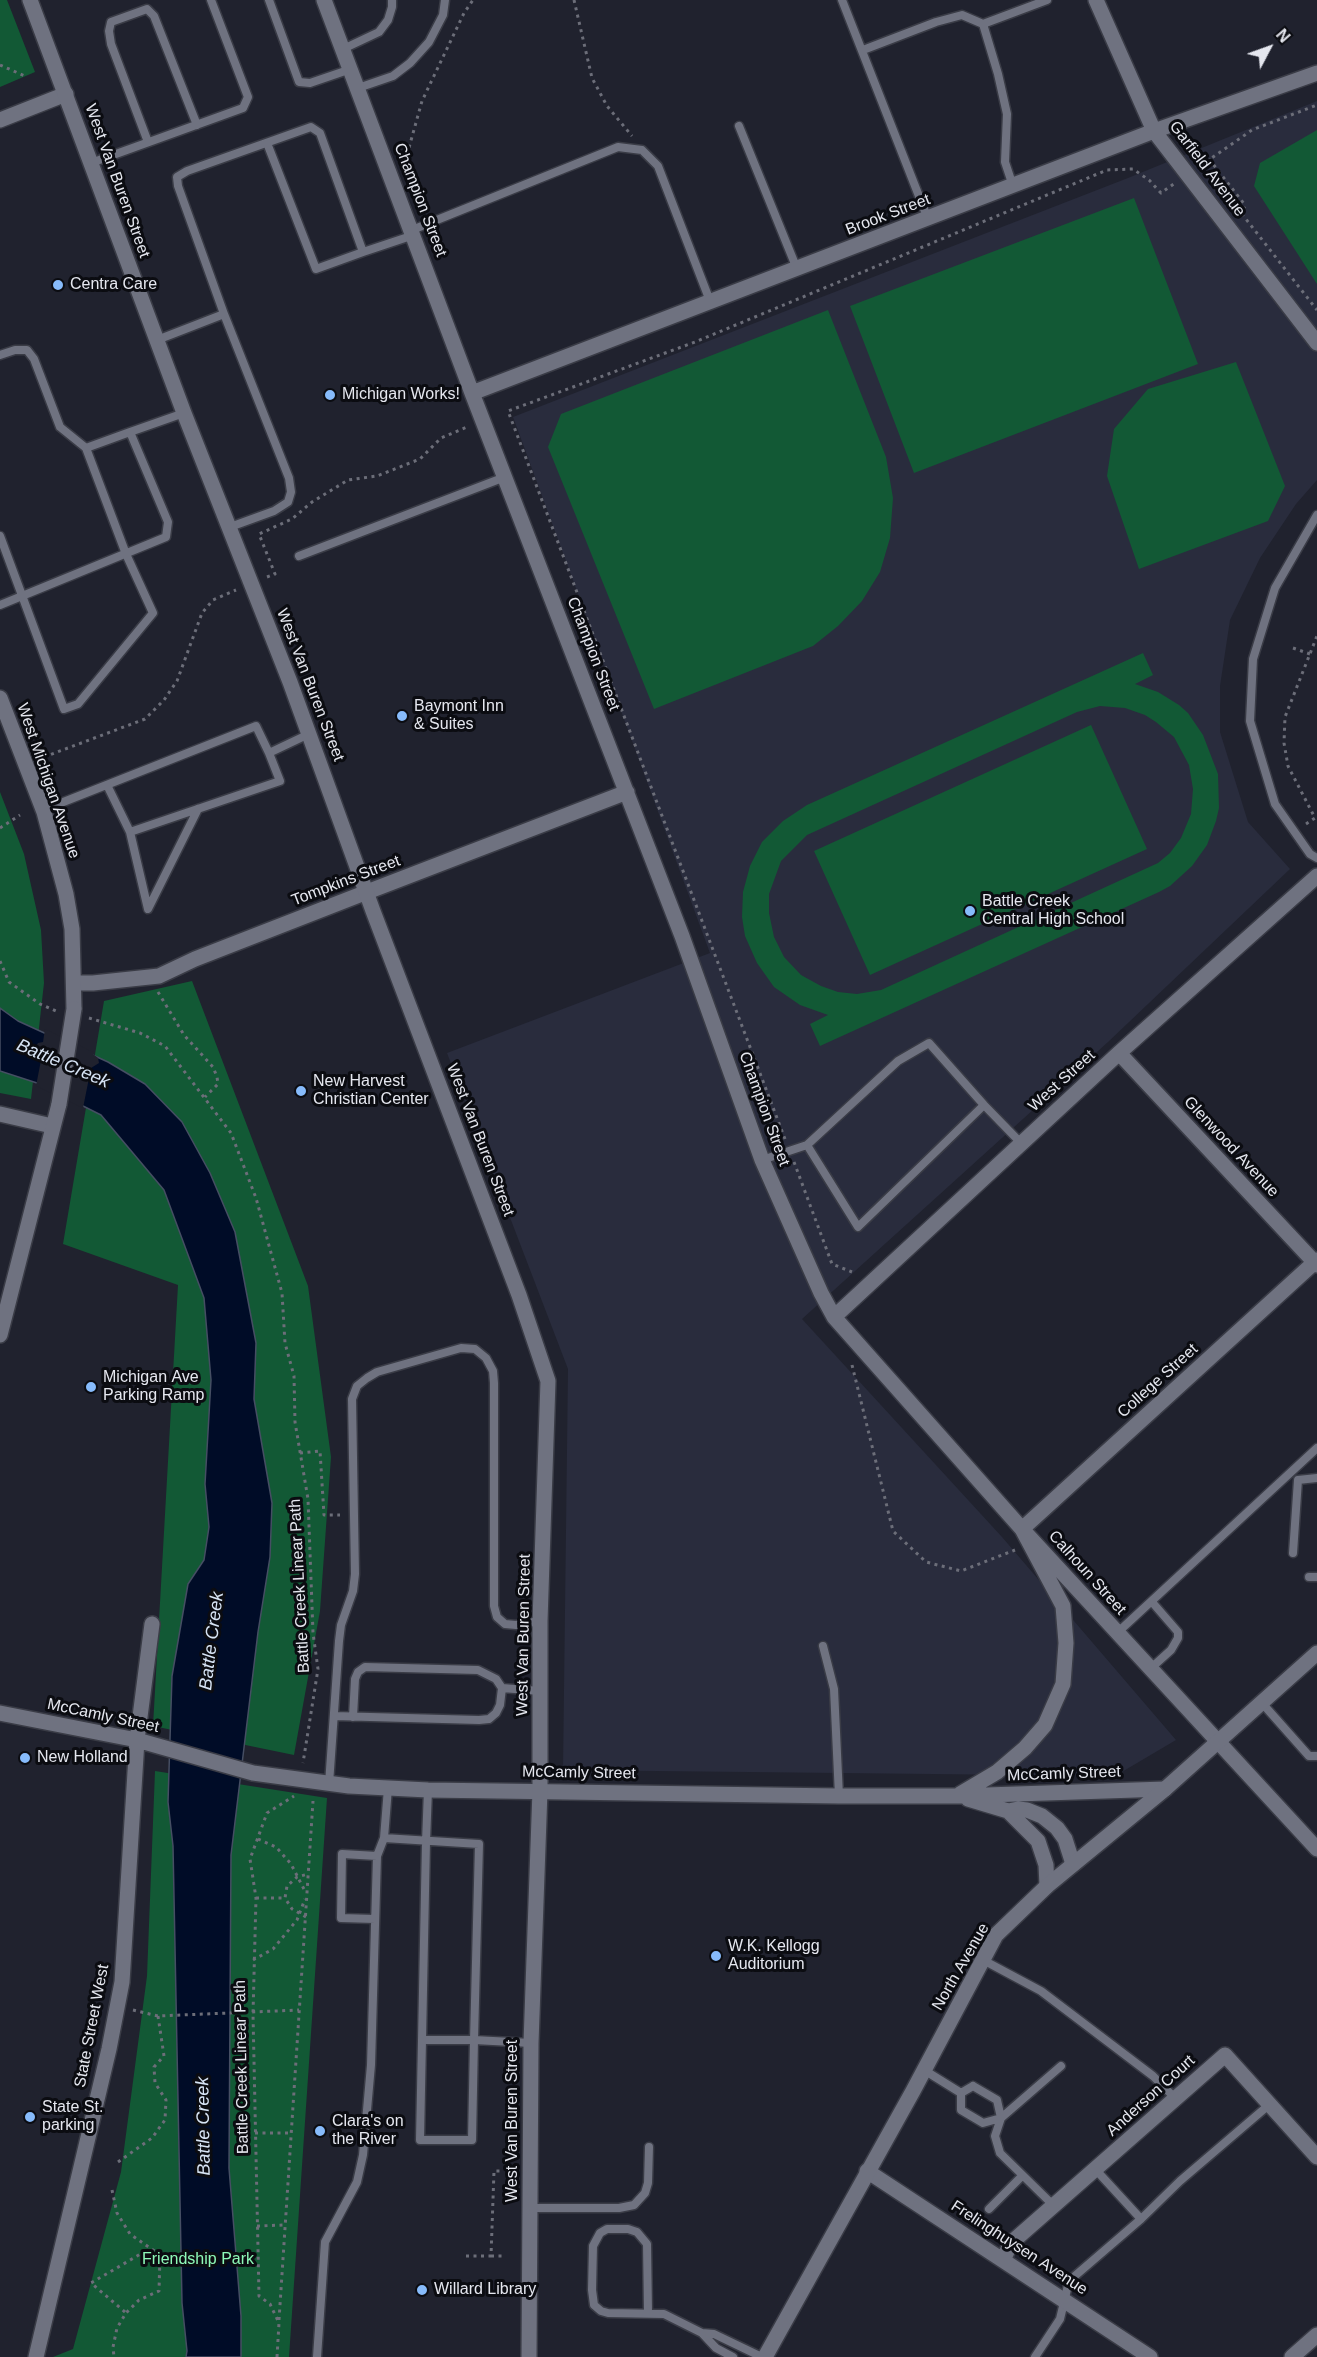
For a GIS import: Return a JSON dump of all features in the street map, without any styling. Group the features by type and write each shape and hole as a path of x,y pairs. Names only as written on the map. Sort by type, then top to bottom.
{"street":[{"name":"West Van Buren Street","path":"30,0 184,413 309,734 519,1295 548,1380 540,1622 540,1790 531,2043 529,2357"},
{"name":"Champion Street","path":"324,0 472,393 682,936 762,1160 821,1293 834,1317"},
{"name":"Garfield Avenue","path":"1096,0 1154,131 1317,343"},
{"name":"Brook Street","path":"472,393 1154,131 1317,73"},
{"path":"0,120 66,94"},
{"name":"West Michigan Avenue","path":"0,698 43,810 66,894 72,929 74,983 80,1013 0,1335"},
{"name":"Tompkins Street","path":"74,983 102,983 159,976 195,959 627,792"},
{"name":"West Street","path":"834,1317 1119,1053 1317,876"},
{"name":"Glenwood Avenue","path":"1119,1053 1316,1262"},
{"path":"0,1114 52,1126"},
{"name":"College Street","path":"1022,1529 1316,1262"},
{"name":"Calhoun Street","path":"834,1317 1022,1529 1317,1849"},
{"path":"957,1796 997,1772 1025,1748 1045,1725 1063,1684 1066,1643 1063,1606 1022,1529"},
{"name":"State Street West","path":"36,2357 122,1982 137,1740 152,1624"},
{"name":"North Avenue","path":"763,2357 924,2070 996,1935 1047,1886 1166,1789 1317,1653"},
{"name":"McCamly Street","path":"0,1713 137,1740 253,1773 300,1781 388,1788 838,1796 957,1796 1166,1789"},
{"path":"957,1796 1008,1811 1038,1840 1046,1865 1047,1886"},
{"path":"1008,1811 1018,1809 1042,1816 1057,1828 1065,1839 1074,1864"},
{"name":"Anderson Court","path":"1003,2260 1011,2243 1225,2055 1317,2157"},
{"name":"Frelinghuysen Avenue","path":"867,2171 1150,2357"},
{"path":"1292,2357 1317,2335"}],"lane":[{"path":"92,163 243,108 248,97 211,0"},
{"path":"269,0 299,82 310,83 351,69"},
{"path":"343,49 380,32 388,20 392,0"},
{"path":"358,88 393,76 410,63 429,42 443,15 445,0"},
{"path":"842,0 928,219"},
{"path":"863,50 936,22 962,15 983,24 1047,0"},
{"path":"148,142 111,44 109,31 111,22 147,9 154,16 197,124"},
{"path":"983,24 1007,114 1005,162 1013,186"},
{"path":"739,126 797,269"},
{"path":"230,527 274,511 288,502 291,492 289,478 224,314 178,186 177,177 187,171 311,127 320,134 363,252"},
{"path":"267,143 316,269 413,232 618,147 642,150 658,166 710,301"},
{"path":"157,340 224,314"},
{"path":"0,355 15,350 27,350 34,359 60,427 86,448 126,554 153,613 78,704 64,709 0,536"},
{"path":"86,448 184,413"},
{"path":"0,605 166,537 168,522 130,432"},
{"path":"299,556 505,477"},
{"path":"1317,515 1275,588 1253,659 1250,721 1275,804 1310,854 1317,858"},
{"path":"43,810 256,726 280,781 130,832"},
{"path":"269,753 309,734"},
{"path":"107,785 130,832 148,909 198,809"},
{"path":"762,1160 807,1145 898,1061 929,1043 1021,1143"},
{"path":"807,1145 858,1227 984,1105"},
{"path":"329,1784 341,1625 353,1591 355,1574 351,1413 352,1399 357,1386 377,1372 461,1348 475,1349 486,1358 493,1371 494,1383 494,1606 497,1617 505,1624 540,1622"},
{"path":"1117,1633 1295,1476 1317,1448"},
{"path":"1295,1476 1317,1478"},
{"path":"1293,1553 1295,1476"},
{"path":"1150,1669 1171,1650 1178,1638 1178,1632 1152,1602"},
{"path":"823,1646 834,1689 838,1796"},
{"path":"333,1716 353,1717 489,1719 500,1705 502,1688 496,1679 478,1670 365,1667 358,1672 355,1679 353,1717"},
{"path":"502,1688 540,1691"},
{"path":"1262,1703 1310,1756 1317,1756"},
{"path":"317,2357 325,2242 357,2182 363,2155 371,2065 377,1856 384,1838 388,1788"},
{"path":"384,1838 426,1842 479,1844 472,2140 420,2140 426,1842 428,1790"},
{"path":"375,1919 340,1918 342,1854 377,1856"},
{"path":"983,1960 1041,1991 1153,2076 1176,2099"},
{"path":"422,2040 531,2043"},
{"path":"961,2094 961,2110 983,2123 1001,2118 1061,2066"},
{"path":"924,2070 961,2094"},
{"path":"961,2094 973,2086 997,2100 1001,2118 995,2136 1000,2153 1053,2205"},
{"path":"1035,2357 1060,2319 1069,2281 1270,2104"},
{"path":"531,2208 619,2208 634,2205 645,2193 648,2147"},
{"path":"1096,2170 1140,2219"},
{"path":"989,2209 1022,2176"},
{"path":"648,2312 647,2244 637,2232 628,2229 607,2229 600,2233 593,2246 594,2305 608,2313 648,2312 671,2316 702,2333 716,2348 733,2357"},
{"path":"702,2333 714,2334 763,2357"}],"path":[{"path":"405,162 422,101 464,13 473,0"},
{"path":"574,0 592,78 607,106 642,150"},
{"path":"0,65 26,76"},
{"path":"1317,105 1252,130 1209,159 1245,205 1242,214 1317,310"},
{"path":"852,1272 832,1264 508,411 695,342 1107,170 1133,169 1149,180 1161,193"},
{"path":"275,574 259,534 292,519 312,502 348,480 377,476 420,459 441,438 465,428"},
{"path":"44,757 145,719 164,700 177,681 202,613 213,600 230,592"},
{"path":"1305,824 1315,818 1288,766 1284,744 1285,717 1317,636"},
{"path":"1293,648 1310,654"},
{"path":"0,828 20,815"},
{"path":"0,961 9,982 40,1004 57,1011"},
{"path":"158,992 184,1035 213,1067 218,1084 205,1097"},
{"name":"Battle Creek Linear Path","path":"80,1013 140,1033 165,1046 231,1133 256,1198 282,1293 285,1342 294,1376 295,1422 308,1499 313,1633 318,1669 313,1713 300,1781 294,1798 267,1813 250,1859 256,1898 253,2013 258,2296 270,2304 279,2323"},
{"path":"852,1365 893,1531 926,1562 961,1571 1015,1550"},
{"path":"300,1453 320,1451 324,1515 354,1516"},
{"path":"277,2357 313,1801"},
{"path":"258,1839 276,1847 291,1864 307,1895"},
{"path":"306,1917 292,1909 285,1898 287,1886 297,1877 308,1874"},
{"path":"253,1960 273,1949 297,1920 307,1895"},
{"path":"256,1898 285,1898"},
{"path":"134,2010 158,2016 299,2010"},
{"path":"118,2162 152,2138 165,2120 166,2100 155,2083 154,2067 164,2055 158,2016"},
{"path":"255,2133 292,2133"},
{"path":"491,2256 494,2170 501,2171"},
{"path":"112,2190 117,2213 130,2234 160,2255 159,2291 139,2300 126,2313 117,2328 114,2357"},
{"path":"257,2226 285,2225"},
{"path":"126,2313 91,2283 149,2249"},
{"path":"466,2256 502,2256"}],"shaded area":[{"name":"Battle Creek Central High School","path":"1317,101 1317,480 1296,504 1260,558 1230,620 1220,686 1220,732 1248,822 1290,869 1108,1042 802,1319 1002,1537 1176,1740 1115,1776 563,1770 568,1369 447,1053 710,953 513,417 1128,178"}],"green space":[{"path":"0,0 7,0 35,72 0,87"},
{"path":"1317,130 1317,284 1254,186 1260,163"},
{"path":"1134,198 1198,364 914,473 850,306"},
{"path":"828,310 886,457 893,498 890,538 880,572 862,601 838,626 813,646 654,709 548,447 561,414"},
{"path":"1236,362 1285,486 1268,521 1139,569 1107,476 1114,429 1148,389"},
{"path":"1143,653 1153,675 1135,684 1158,692 1188,713 1203,735 1218,774 1219,808 1207,845 1192,866 1170,886 820,1046 810,1024 828,1015 800,1005 774,987 757,963 745,936 742,917 743,892 750,866 762,842 783,821 807,805","holes":["1100,706 1125,708 1145,715 1174,737 1189,765 1193,789 1191,814 1181,838 1170,853 1158,863 881,990 857,994 838,992 801,975 784,957 774,937 769,913 769,894 781,861 807,835 1077,712"]},
{"path":"1091,725 1147,849 870,975 814,851"},
{"path":"0,792 24,854 41,930 44,983 31,1099 0,1093"},
{"path":"192,981 308,1286 331,1457 320,1611 294,1755 153,1726 178,1285 63,1244 104,1001"},
{"name":"Friendship Park","path":"155,1771 327,1798 289,2357 53,2357 73,2349 121,2172 147,1976"}],"water":[{"name":"Battle Creek","path":"0,1008 18,1021 108,1062 145,1084 182,1122 210,1173 235,1232 256,1343 254,1399 272,1503 270,1557 258,1632 231,1855 229,2168 241,2316 241,2357 186,2357 182,2303 173,1846 168,1802 172,1676 188,1584 204,1560 209,1527 205,1484 211,1380 204,1298 164,1190 101,1115 37,1083 0,1071"}],"pier":[{"path":"45,1029 93,1052 98,1058 99,1063 91,1068 83,1108 36,1086 42,1055 35,1048 38,1043 43,1042"}],"place":[{"name":"Centra Care","path":"58,285"},
{"name":"Michigan Works!","path":"330,395"},
{"name":"Baymont Inn & Suites","path":"402,716"},
{"name":"Battle Creek Central High School","path":"970,911"},
{"name":"New Harvest Christian Center","path":"301,1091"},
{"name":"Michigan Ave Parking Ramp","path":"91,1387"},
{"name":"New Holland","path":"25,1758"},
{"name":"W.K. Kellogg Auditorium","path":"716,1956"},
{"name":"State St. parking","path":"30,2117"},
{"name":"Clara's on the River","path":"320,2131"},
{"name":"Willard Library","path":"422,2290"}]}
